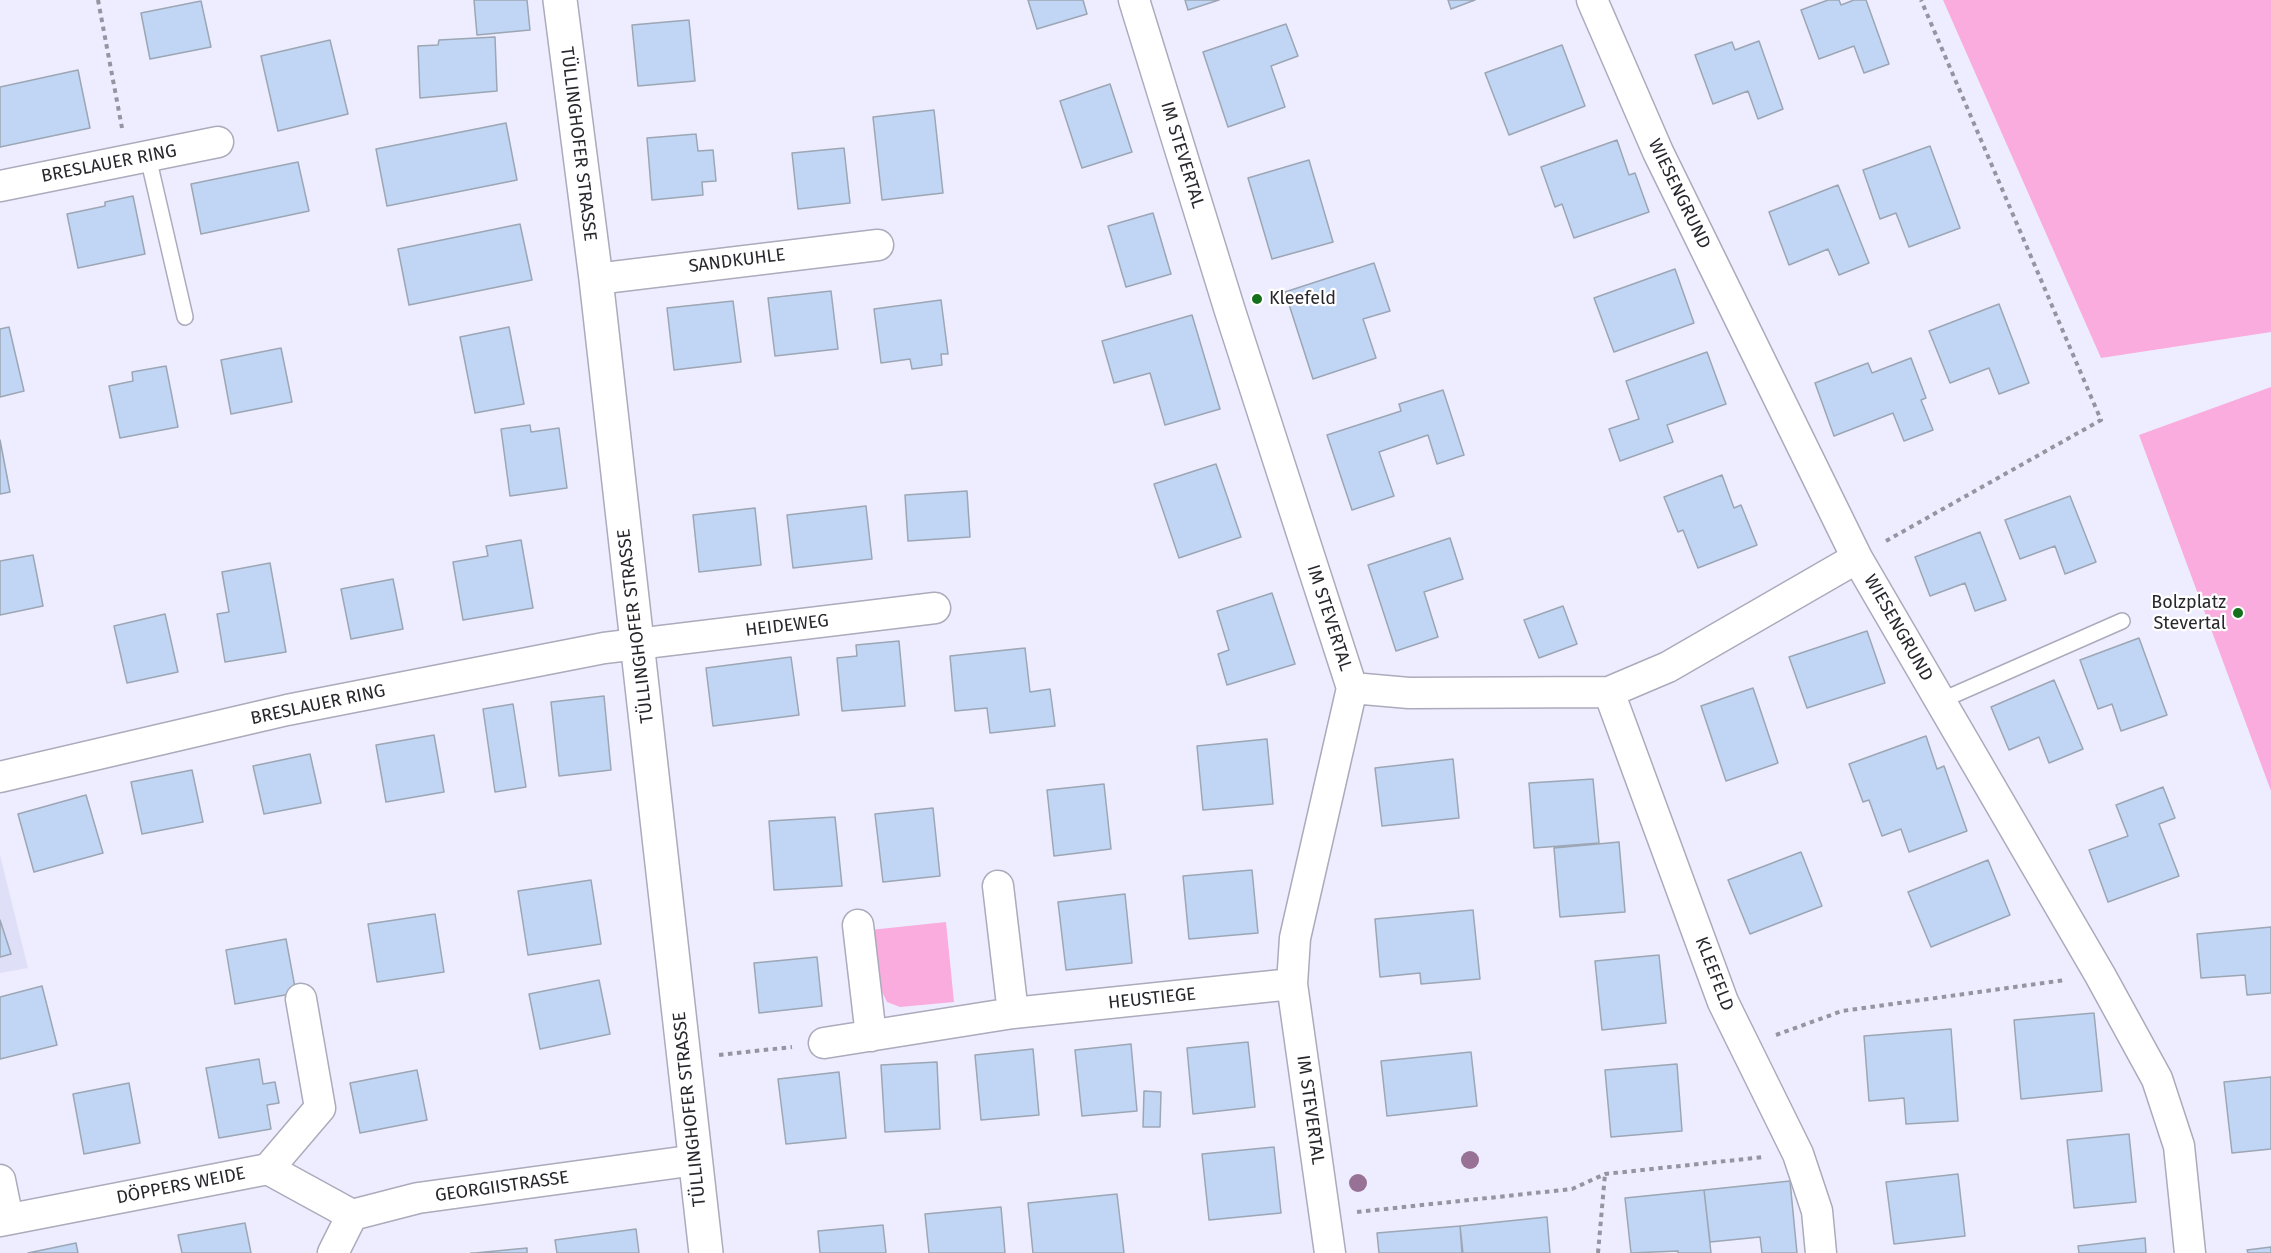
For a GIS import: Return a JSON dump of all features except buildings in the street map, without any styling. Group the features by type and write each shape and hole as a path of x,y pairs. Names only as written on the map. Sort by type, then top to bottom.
{"main road":[{"name":"TÜLLINGHOFER STRASSE","path":"560,0 596,279 706,1253"}],"street":[{"name":"IM STEVERTAL","path":"1134,0 1234,323 1352,688 1295,938 1292,984 1330,1253"},
{"name":"WIESENGRUND","path":"1592,0 1658,152 1857,558 2100,975 2157,1079 2179,1146 2190,1253"},
{"name":"BRESLAUER RING","path":"0,186 218,142"},
{"name":"SANDKUHLE","path":"596,279 878,244"},
{"path":"1352,688 1409,693 1609,692 1668,667 1857,558"},
{"name":"HEIDEWEG","path":"638,645 935,608"},
{"name":"BRESLAUER RING","path":"0,777 287,710 604,648 638,645"},
{"name":"KLEEFELD","path":"1609,692 1719,991 1798,1154 1817,1211 1821,1253"},
{"path":"998,886 1012,1013"},
{"path":"858,925 871,1036"},
{"name":"HEUSTIEGE","path":"824,1043 1012,1013 1292,984"},
{"path":"268,1169 320,1108 301,999"},
{"name":"GEORGIISTRASSE","path":"352,1215 418,1198 696,1160"},
{"name":"DÖPPERS WEIDE","path":"4,1220 268,1169 352,1215"},
{"path":"0,1180 4,1220"},
{"path":"333,1253 352,1215"}],"lane":[{"path":"138,159 185,317"},
{"path":"1940,701 2122,621"}],"path":[{"path":"98,0 138,159"},
{"path":"1857,558 2101,420 1921,0"},
{"path":"1744,1046 1842,1011 2100,975"},
{"path":"685,1058 824,1043"},
{"path":"1325,1215 1572,1189 1605,1174 1798,1154"},
{"path":"1598,1253 1605,1174"}],"shaded area":[{"path":"1943,0 2271,0 2271,332 2101,358"},
{"name":"Bolzplatz Stevertal","path":"2271,387 2271,791 2139,435"},
{"path":"0,855 28,968 0,973"},
{"path":"946,922 954,1002 900,1007 887,1002 878,984 870,930"}],"place":[{"name":"Kleefeld","path":"1257,299"},
{"name":"Bolzplatz Stevertal","path":"2238,613"}]}
